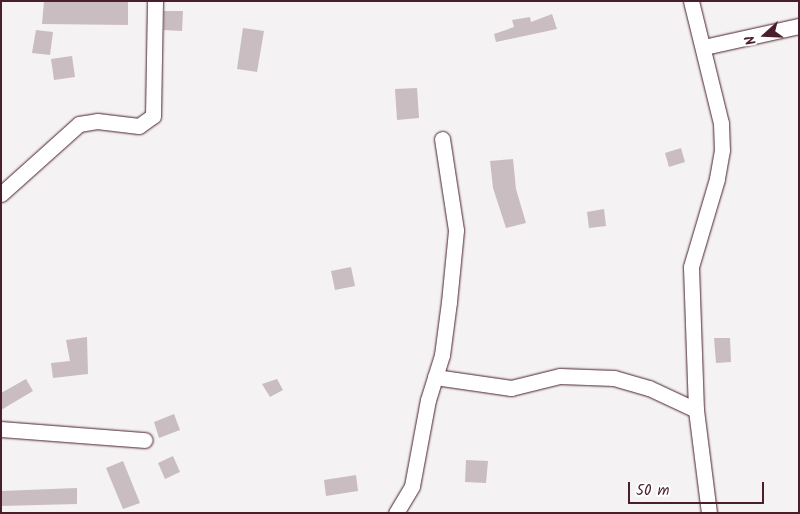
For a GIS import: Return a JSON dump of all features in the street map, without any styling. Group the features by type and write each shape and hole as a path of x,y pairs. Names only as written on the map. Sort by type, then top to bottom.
{"street":[{"path":"1,194 79,124 92,121 139,126 153,116 154,1"},
{"path":"691,1 704,47 721,123 722,150 708,216 691,267 696,410 709,513"},
{"path":"704,47 799,26"},
{"path":"396,513 412,486 435,377 442,355 456,230 442,139"},
{"path":"435,377 511,388 560,376 614,378 649,388 696,410"},
{"path":"1,429 145,440"}],"building":[{"path":"44,1 128,1 128,25 42,24"},
{"path":"164,11 183,11 182,31 164,30"},
{"path":"552,14 557,29 496,42 494,34 514,27 512,20 530,17 531,22"},
{"path":"243,28 264,31 257,72 237,69"},
{"path":"36,30 53,32 50,55 32,53"},
{"path":"72,56 75,77 54,80 51,59"},
{"path":"417,88 419,118 397,120 395,89"},
{"path":"681,148 685,162 669,167 665,153"},
{"path":"513,159 516,189 526,223 506,228 493,188 490,161"},
{"path":"604,209 606,226 589,228 587,212"},
{"path":"351,267 355,286 335,290 331,271"},
{"path":"87,337 88,374 53,378 51,363 70,361 66,340"},
{"path":"714,338 730,338 731,362 716,363"},
{"path":"26,379 33,391 1,410 1,393"},
{"path":"277,379 283,390 270,397 262,384"},
{"path":"174,414 180,430 159,438 154,422"},
{"path":"173,456 180,472 165,479 158,463"},
{"path":"466,460 488,461 486,483 465,482"},
{"path":"123,461 140,503 123,509 106,468"},
{"path":"356,475 358,491 326,496 324,480"},
{"path":"77,488 77,504 1,506 1,491"}]}
